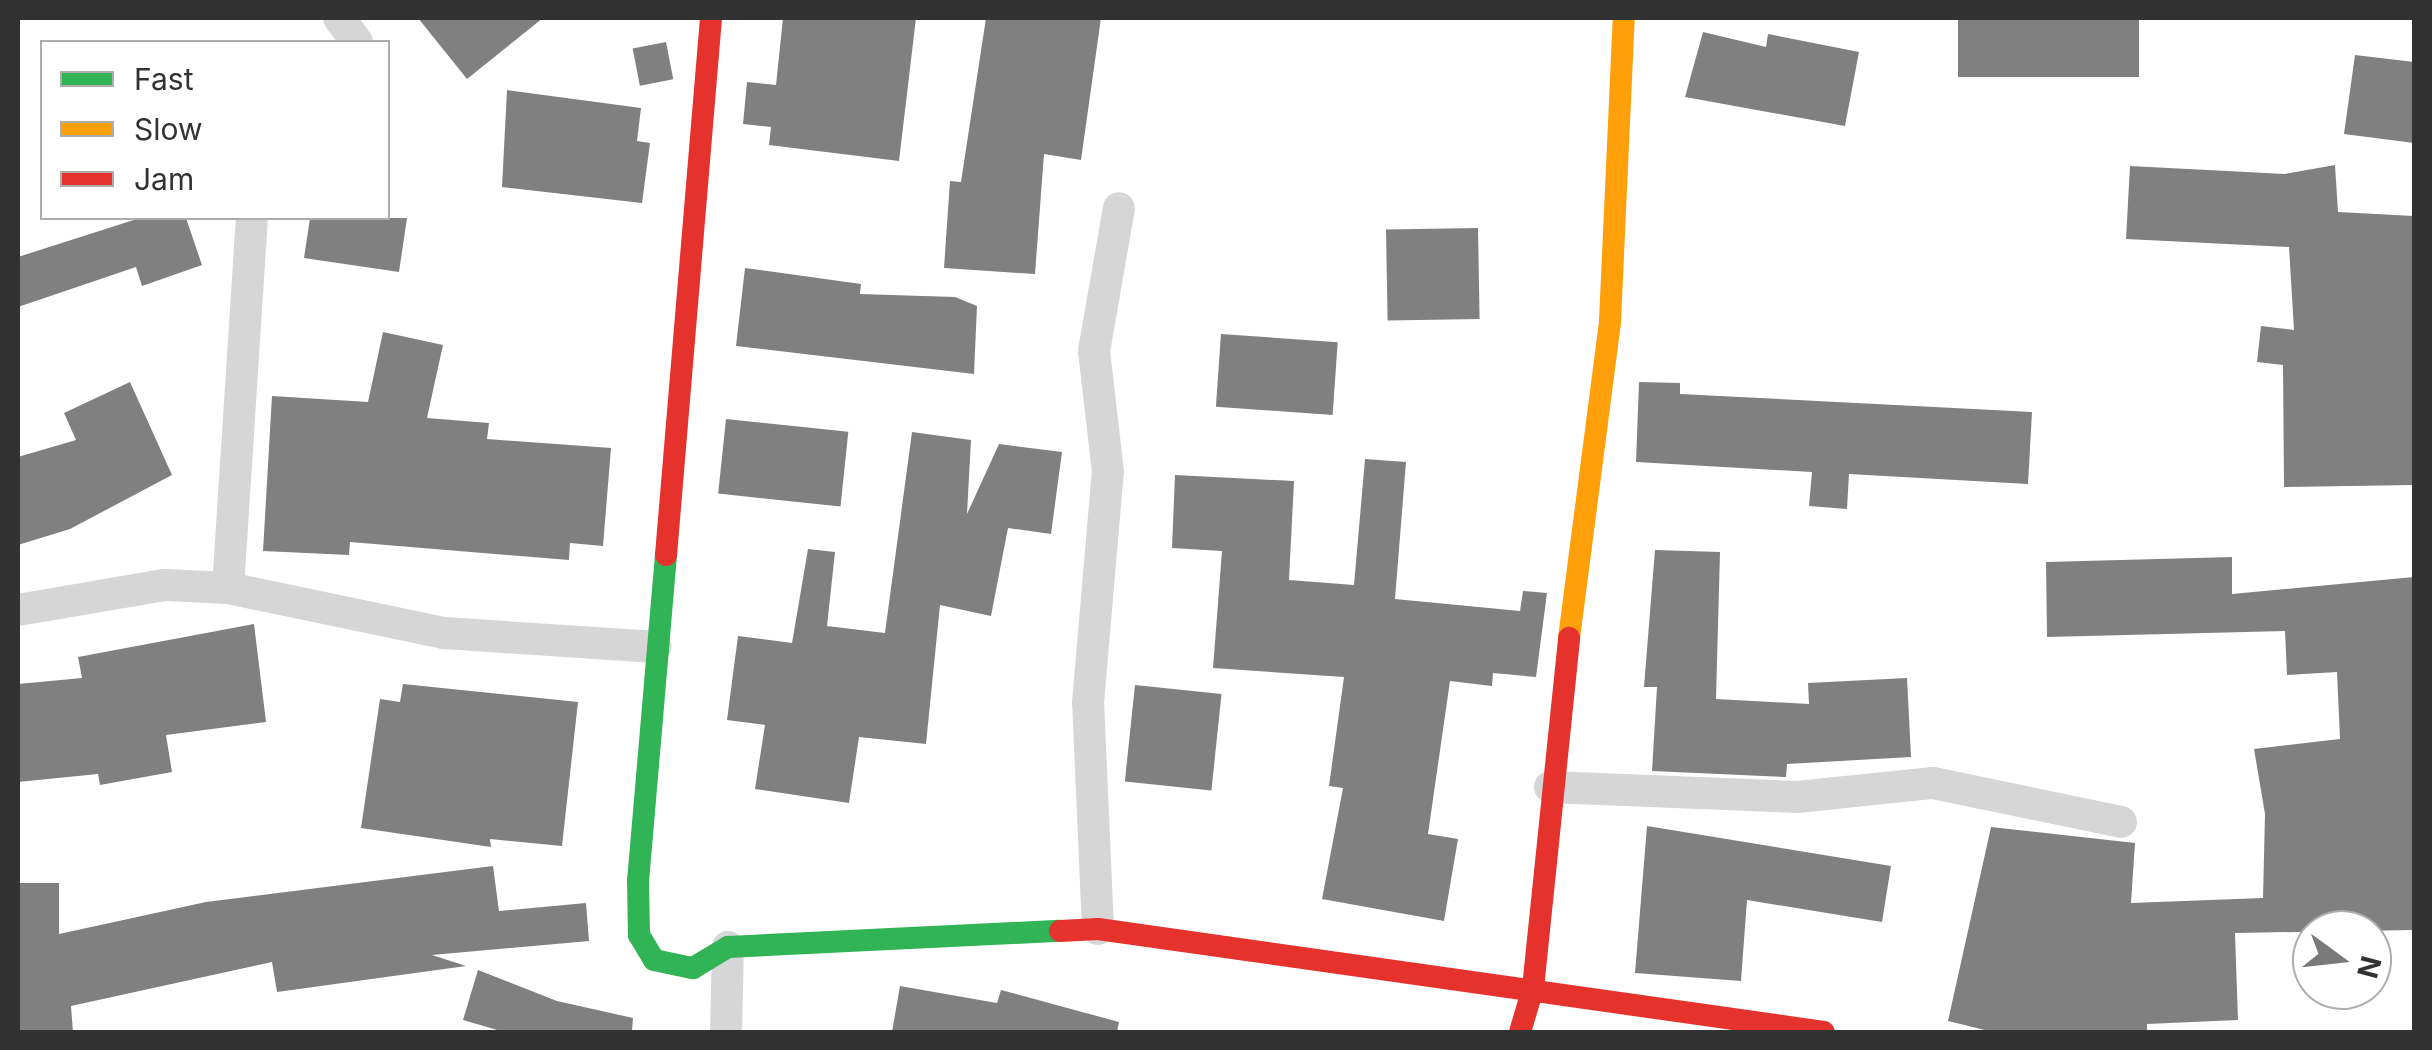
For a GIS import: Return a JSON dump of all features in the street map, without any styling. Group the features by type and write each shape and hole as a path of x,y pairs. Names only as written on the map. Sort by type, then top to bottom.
{"street":[{"path":"339,18 356,40"},
{"path":"710,18 678,467 656,646 639,934 654,960 693,968 728,947 1098,929 1824,1032"},
{"path":"1520,1032 1533,988 1550,786 1610,321 1624,18"},
{"path":"1098,929 1088,703 1108,472 1094,351 1120,208"},
{"path":"228,588 252,220"},
{"path":"18,610 165,585 228,588 444,633 656,646"},
{"path":"1550,786 1797,798 1934,783 2121,822"},
{"path":"726,1032 728,947"}],"building":[{"path":"418,18 543,18 467,79"},
{"path":"783,18 916,18 899,161 769,145 771,127 743,124 747,82 776,85"},
{"path":"986,18 1101,18 1081,160 1044,154 1035,274 944,268 950,181 961,182"},
{"path":"1958,18 2139,18 2139,77 1958,77"},
{"path":"1703,32 1766,47 1768,34 1859,52 1845,126 1685,97"},
{"path":"666,42 673,79 640,86 633,48"},
{"path":"2355,55 2414,62 2414,143 2344,134"},
{"path":"507,90 641,108 637,141 650,143 642,203 502,187"},
{"path":"2335,165 2338,212 2414,216 2414,485 2284,487 2283,365 2257,362 2261,326 2294,330 2289,247 2126,239 2130,166 2285,174"},
{"path":"407,218 399,272 304,258 310,220"},
{"path":"134,220 187,220 202,265 142,286 136,267 18,307 18,257"},
{"path":"1478,228 1480,319 1388,321 1386,230"},
{"path":"745,268 861,284 860,294 955,297 977,306 974,374 736,346"},
{"path":"383,332 443,345 427,418 489,423 487,439 611,448 603,546 570,543 569,560 350,542 349,555 263,551 272,396 368,402"},
{"path":"1221,334 1338,342 1333,415 1216,407"},
{"path":"130,382 172,475 70,529 18,545 18,457 76,440 64,413"},
{"path":"1639,382 1680,383 1680,394 2032,412 2028,484 1849,474 1847,509 1809,506 1812,472 1636,462"},
{"path":"726,419 848,432 840,506 718,494"},
{"path":"912,432 971,440 967,514 999,444 1062,452 1051,534 1008,528 991,616 940,605 926,744 859,737 849,803 755,789 765,725 727,720 738,636 792,643 808,549 835,552 827,626 885,633"},
{"path":"1365,459 1406,462 1395,599 1520,611 1523,591 1547,593 1536,677 1493,673 1492,686 1450,681 1428,834 1458,839 1444,921 1322,899 1343,788 1329,786 1344,677 1213,668 1222,551 1172,548 1175,475 1294,481 1289,580 1354,585"},
{"path":"1655,550 1720,552 1716,699 1809,704 1808,683 1907,678 1911,757 1787,764 1786,777 1652,771 1657,687 1644,687"},
{"path":"2232,557 2232,594 2414,577 2414,930 2392,930 2392,910 2292,910 2292,932 2235,933 2238,1020 2147,1024 2147,1032 1993,1032 1948,1021 1991,827 2135,843 2131,903 2263,898 2265,814 2254,749 2340,739 2337,672 2287,675 2285,631 2047,637 2046,562"},
{"path":"254,624 266,722 166,735 172,772 100,785 98,774 18,782 18,684 82,678 78,657"},
{"path":"403,684 578,702 562,846 490,839 491,847 361,828 380,699 400,702"},
{"path":"1135,685 1222,694 1211,791 1125,781"},
{"path":"1647,826 1891,866 1882,922 1747,900 1741,981 1635,973"},
{"path":"493,866 499,911 586,903 589,941 432,955 466,966 277,992 272,962 71,1006 73,1032 18,1032 18,883 59,883 59,934 206,902"},
{"path":"478,970 557,1001 633,1018 632,1032 504,1032 463,1020"},
{"path":"900,986 997,1003 1001,990 1119,1022 1117,1032 892,1032"}],"traffic: fast":[{"path":"666,555 638,880 639,935 654,960 693,968 728,947 1060,931"}],"traffic: slow":[{"path":"1569,638 1610,321 1624,18"}],"traffic: jam":[{"path":"666,555 711,18"},
{"path":"1520,1032 1533,988 1569,638"},
{"path":"1060,931 1098,929 1824,1032"}]}
